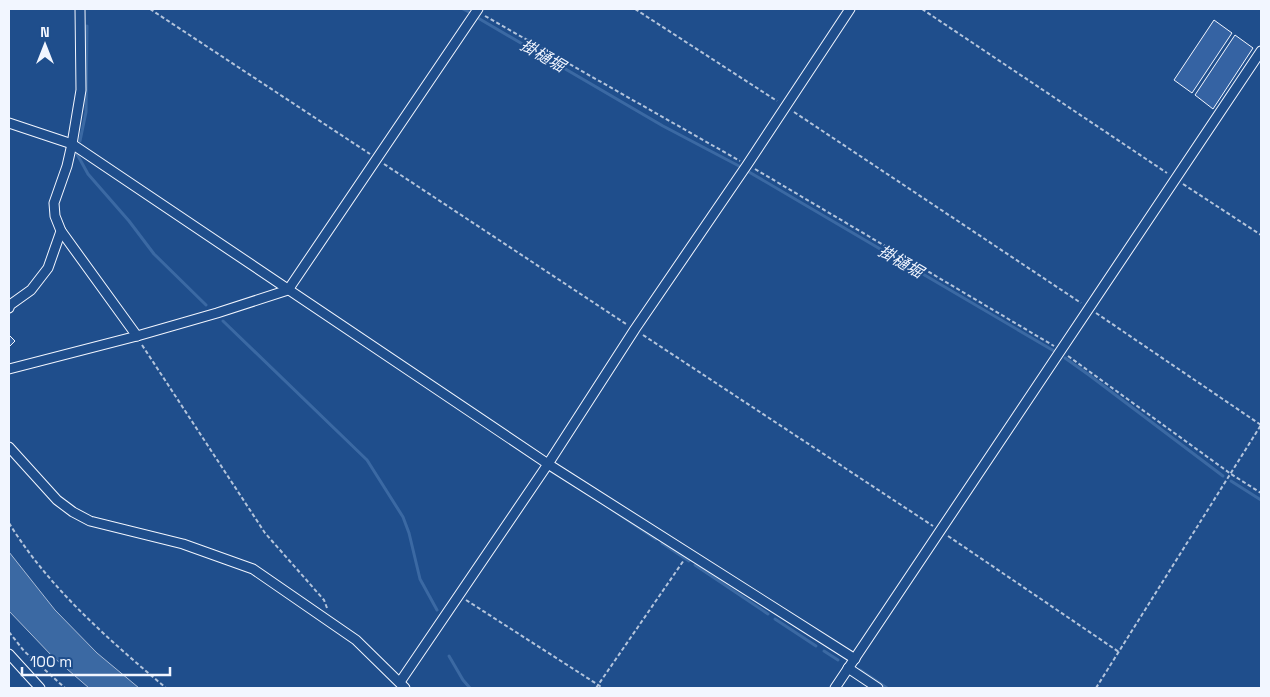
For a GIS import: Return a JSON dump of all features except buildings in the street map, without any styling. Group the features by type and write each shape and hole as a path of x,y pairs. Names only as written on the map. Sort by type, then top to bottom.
{"street":[{"path":"80,9 80,90 72,144 54,203 55,216 61,231 137,336"},
{"path":"9,447 57,500 73,512 90,521 182,544 254,569 356,640 403,685 459,595 850,9"},
{"path":"9,369 137,336 218,313 288,290 475,12"},
{"path":"835,688 1174,178 1261,51"},
{"path":"9,123 72,144 548,464 855,659"},
{"path":"9,308 10,305 31,290 48,268 61,231"},
{"path":"9,654 40,688"},
{"path":"848,668 878,688"}],"path":[{"path":"150,9 940,531 1119,652"},
{"path":"635,9 1089,308 1261,425 1096,688"},
{"path":"922,9 1261,235"},
{"path":"475,12 745,167 1059,353 1230,474 1261,493"},
{"path":"137,336 266,533 324,600 328,609"},
{"path":"9,523 55,585 86,617 166,688"},
{"path":"596,688 688,553"},
{"path":"459,595 603,688"},
{"path":"9,632 24,651 65,688"}],"water":[{"path":"9,552 55,610 97,653 139,688 89,688 52,656 9,611"}],"waterway":[{"name":"掛樋堀","path":"463,9 471,13"},
{"name":"掛樋堀","path":"478,18 663,126 739,166"},
{"path":"80,141 86,112 87,26"},
{"path":"77,154 88,174 129,221 154,254 206,305"},
{"name":"掛樋堀","path":"749,172 1054,351"},
{"path":"223,321 367,460 403,517 409,533 420,579 437,610"},
{"name":"掛樋堀","path":"1065,358 1223,476"},
{"name":"掛樋堀","path":"1231,481 1261,500"},
{"path":"611,509 656,539"},
{"path":"662,543 689,561"},
{"path":"695,565 768,614"},
{"path":"775,619 816,646"},
{"path":"824,651 838,660"},
{"path":"449,656 470,688"},
{"path":"860,670 887,688"}]}
